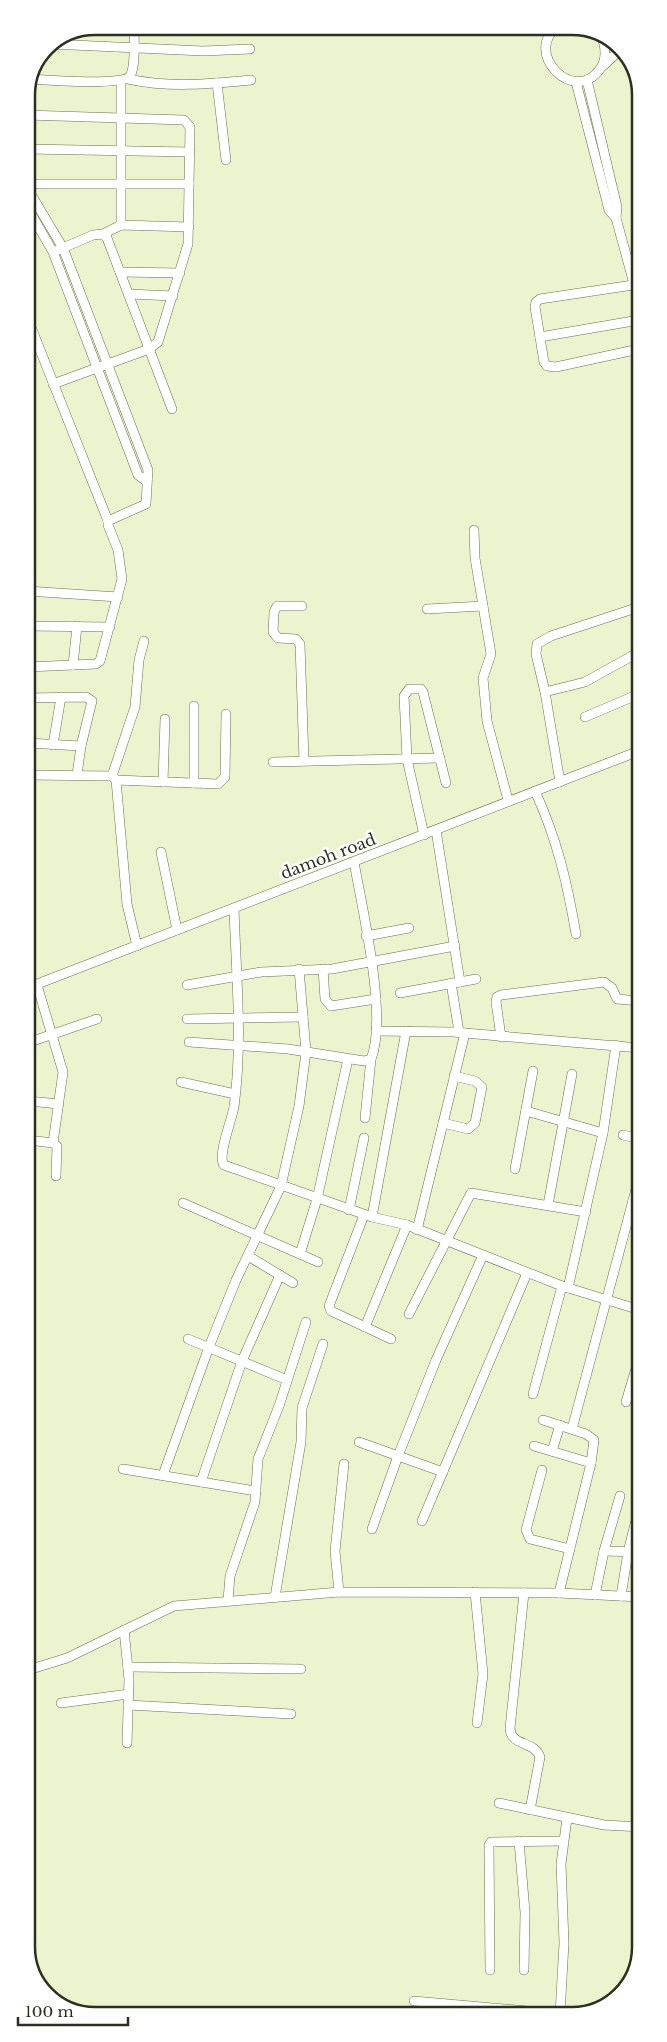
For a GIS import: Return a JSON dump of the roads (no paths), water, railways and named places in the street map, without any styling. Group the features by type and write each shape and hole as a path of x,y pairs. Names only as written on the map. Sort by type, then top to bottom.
{"street":[{"path":"124,80 131,76 134,35"},
{"path":"550,35 545,52 548,61 560,76 576,82 587,80 597,74 603,65 616,54"},
{"path":"603,65 604,44"},
{"path":"63,45 203,51 250,48"},
{"path":"37,79 124,80 151,83 217,83 252,80"},
{"path":"121,225 120,118 124,80"},
{"path":"587,80 617,207 616,218 632,278"},
{"path":"576,82 609,210 616,218"},
{"path":"217,83 226,160"},
{"path":"35,115 188,122 190,127 187,251 158,342 149,349 53,384"},
{"path":"35,149 190,152"},
{"path":"35,185 190,184"},
{"path":"35,200 63,248 148,470 146,504 108,521"},
{"path":"35,222 53,252 138,475 146,481"},
{"path":"53,252 93,235 103,234 121,225 189,228"},
{"path":"103,234 107,238 172,409"},
{"path":"120,272 180,273"},
{"path":"632,285 540,299 536,302 535,307 544,362 551,367 632,350"},
{"path":"128,294 172,296"},
{"path":"540,337 632,321"},
{"path":"35,338 108,521 119,556 122,579 100,661 96,664 35,667"},
{"path":"474,530 475,558 491,654 483,678 486,721 508,800"},
{"path":"35,592 118,597"},
{"path":"302,606 277,606 274,612 273,632 278,638 296,639 300,644 304,761"},
{"path":"427,609 483,606"},
{"path":"560,782 546,692 535,648 540,640 632,609"},
{"path":"35,626 110,627"},
{"path":"73,665 77,626"},
{"path":"137,946 126,904 114,778 135,707 138,660 144,642"},
{"path":"546,692 585,682 632,656"},
{"path":"424,835 407,759 404,696 408,689 421,689 426,697 446,783"},
{"path":"53,745 61,697"},
{"path":"35,698 86,697 92,701 81,746 77,775"},
{"path":"585,717 632,697"},
{"path":"194,706 194,783"},
{"path":"35,775 77,775 163,782 218,784 225,777 226,714"},
{"path":"163,782 165,719"},
{"path":"35,744 81,746"},
{"name":"damoh road","path":"37,985 424,835 508,800 632,754"},
{"path":"273,762 440,758"},
{"path":"535,791 545,813 565,872 576,934"},
{"path":"417,1230 454,1076 462,1033 456,983 455,946 436,830"},
{"path":"161,852 177,930"},
{"path":"354,862 376,999 376,1031 365,1118"},
{"path":"234,908 238,1045 235,1094 222,1162 224,1166 349,1210 407,1226 565,1287 632,1308"},
{"path":"366,936 409,928"},
{"path":"187,985 236,976 371,963 455,946"},
{"path":"163,1475 209,1347 257,1236 282,1186 299,1106 306,1052 299,969"},
{"path":"323,969 325,999 330,1006 376,999"},
{"path":"400,993 476,979"},
{"path":"501,1037 496,1002 497,997 501,995 604,982 612,988 617,999 632,1000"},
{"path":"37,985 63,1072 53,1143 58,1150 56,1176"},
{"path":"187,1019 303,1017"},
{"path":"35,1040 97,1019"},
{"path":"376,1031 462,1033 632,1047"},
{"path":"391,1339 331,1310 329,1306 368,1216 406,1031"},
{"path":"189,1042 306,1052 368,1061 371,1059"},
{"path":"533,1394 586,1212 603,1133 616,1045"},
{"path":"300,1254 317,1199 348,1059"},
{"path":"515,1169 533,1070"},
{"path":"548,1206 572,1074"},
{"path":"443,1123 468,1129 475,1123 482,1087 475,1081 454,1076"},
{"path":"181,1082 235,1094"},
{"path":"35,1102 59,1104"},
{"path":"526,1111 603,1133"},
{"path":"623,1135 632,1137"},
{"path":"349,1210 364,1138"},
{"path":"35,1141 53,1143"},
{"path":"409,1314 472,1192 586,1212"},
{"path":"183,1203 318,1262"},
{"path":"572,1429 632,1204"},
{"path":"366,1327 407,1226"},
{"path":"372,1529 398,1456 436,1360 483,1255"},
{"path":"248,1256 293,1283"},
{"path":"422,1521 527,1273"},
{"path":"201,1482 242,1361 280,1275"},
{"path":"228,1600 230,1576 245,1534 256,1491 256,1471 260,1451 287,1380 306,1322"},
{"path":"188,1338 287,1380"},
{"path":"275,1597 300,1442 302,1408 323,1344"},
{"path":"626,1402 632,1382"},
{"path":"542,1420 586,1434 594,1440 591,1463 559,1594"},
{"path":"552,1451 560,1425"},
{"path":"359,1442 443,1472"},
{"path":"534,1446 591,1463"},
{"path":"339,1592 334,1552 344,1464"},
{"path":"123,1468 256,1491"},
{"path":"542,1470 526,1530 527,1536 530,1539 570,1549"},
{"path":"595,1595 604,1551 620,1496"},
{"path":"621,1596 632,1536"},
{"path":"604,1551 632,1552"},
{"path":"35,1668 67,1658 174,1606 339,1592 475,1592 632,1597"},
{"path":"475,1592 483,1674 477,1723"},
{"path":"524,1593 510,1735 514,1740 535,1748 540,1757 530,1810"},
{"path":"124,1630 129,1694 127,1743"},
{"path":"128,1667 301,1669"},
{"path":"61,1703 129,1694"},
{"path":"128,1705 291,1714"},
{"path":"499,1804 604,1825 632,1827"},
{"path":"560,2007 564,1943 561,1864 568,1818"},
{"path":"519,1841 525,1912 524,1970"},
{"path":"490,1970 487,1850 491,1842 563,1841"},
{"path":"414,2002 475,2007"}]}
